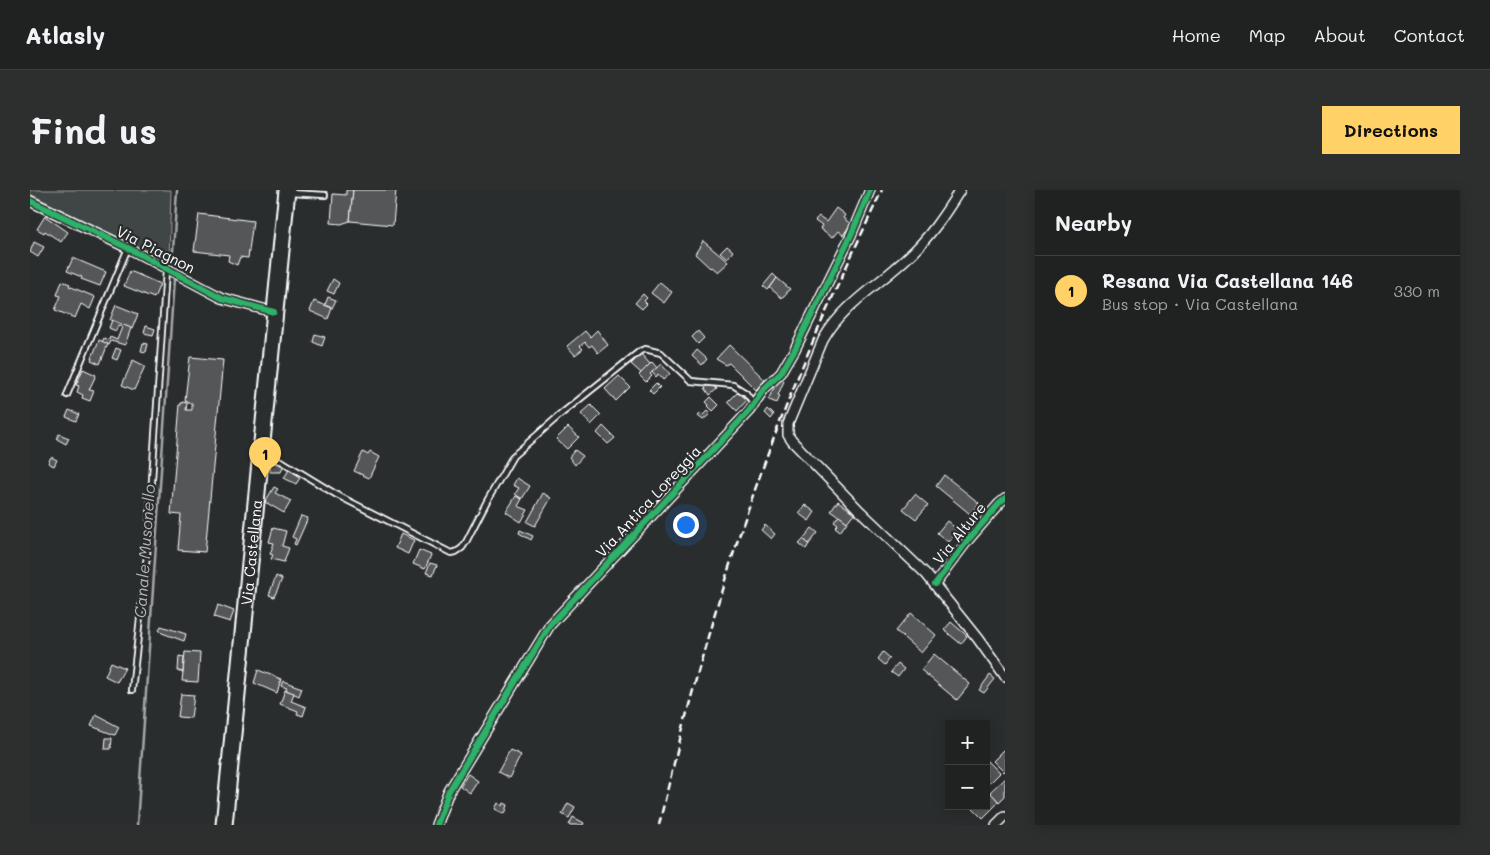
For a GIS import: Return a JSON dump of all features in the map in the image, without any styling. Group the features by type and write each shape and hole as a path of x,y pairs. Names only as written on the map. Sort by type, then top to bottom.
{"main road":[{"name":"Via Castellana","path":"224,825 286,191"}],"street":[{"name":"Via Antica Loreggia","path":"436,825 449,791 550,625 749,411 764,388 781,372 795,349 851,235 870,190"},
{"path":"960,190 946,213 916,250 867,289 834,322 822,340 788,424 788,435 935,584 1005,677"},
{"name":"Via Piagnon","path":"30,201 128,248 222,298 274,312"},
{"name":"Via Alture","path":"935,584 968,540 1005,499"},
{"path":"996,825 1005,816"}],"lane":[{"path":"286,191 325,195"},
{"path":"67,395 128,248"},
{"path":"132,690 147,555 166,268"},
{"path":"260,457 271,457 283,462 338,495 451,553 462,548 466,542 487,501 514,456 562,414 645,348 661,354 691,381 733,385 746,392 754,404"}],"shaded area":[{"path":"30,190 171,190 169,261 157,257 30,194"}],"building":[{"path":"346,190 353,190 350,221 341,224 331,223 333,194 346,195"},
{"path":"353,190 396,190 393,225 350,221"},
{"path":"836,208 845,215 843,218 851,224 843,235 838,231 832,238 820,229 822,226 815,221 819,217 826,222"},
{"path":"199,214 253,221 248,258 240,257 237,265 228,261 229,255 194,251"},
{"path":"45,216 68,232 61,242 45,231 44,233 37,229"},
{"path":"703,241 728,262 717,272 695,254"},
{"path":"34,242 44,247 38,257 30,252"},
{"path":"727,246 733,251 727,259 720,253"},
{"path":"73,258 106,272 100,286 67,271"},
{"path":"130,271 160,284 154,298 124,286"},
{"path":"773,274 777,278 768,290 763,286"},
{"path":"777,278 790,289 782,298 770,288"},
{"path":"333,279 339,283 334,294 327,291"},
{"path":"62,281 95,297 90,309 81,304 75,318 55,310 61,296 57,295"},
{"path":"660,282 672,292 664,303 651,293"},
{"path":"643,294 647,298 644,301 647,304 642,309 635,303"},
{"path":"328,297 336,300 332,308 325,305"},
{"path":"314,301 332,308 328,319 310,311"},
{"path":"116,305 138,314 132,329 110,320"},
{"path":"112,320 131,328 125,345 111,341 109,345 102,342 104,338 109,340 110,337 117,340 122,327 118,325 116,331 109,328"},
{"path":"146,326 155,329 153,335 144,333"},
{"path":"597,330 608,345 598,353 592,345 589,347 585,342 580,346 583,349 575,355 567,346 585,331 590,337"},
{"path":"698,331 704,338 698,344 692,337"},
{"path":"315,334 325,337 322,346 313,342"},
{"path":"99,340 108,344 100,364 91,360"},
{"path":"143,343 148,344 146,352 141,351"},
{"path":"729,345 765,380 756,390 729,363 726,365 716,359"},
{"path":"116,348 121,350 117,360 112,358"},
{"path":"697,350 707,359 702,365 692,356"},
{"path":"641,354 650,364 641,373 631,364"},
{"path":"190,357 223,360 205,552 178,550 181,515 171,514 180,404 182,402 187,403 186,410 192,410 192,403 188,403 185,400"},
{"path":"133,360 145,366 134,390 122,385"},
{"path":"652,362 657,368 650,374 652,376 646,382 639,375"},
{"path":"661,364 670,374 663,380 658,374 656,377 652,372"},
{"path":"83,369 96,375 89,390 94,391 90,401 82,398 83,395 77,392 79,386 76,385"},
{"path":"619,376 630,387 616,401 605,389"},
{"path":"777,378 784,381 777,403 769,400"},
{"path":"656,383 660,387 653,394 649,390"},
{"path":"710,384 714,385 717,389 710,395 705,388"},
{"path":"738,392 747,400 737,411 728,402"},
{"path":"711,397 719,405 713,411 706,402"},
{"path":"591,405 601,415 591,425 581,414"},
{"path":"768,409 774,415 771,419 765,413"},
{"path":"69,410 79,414 76,421 66,417"},
{"path":"707,411 710,414 703,420 698,416 701,413 703,415"},
{"path":"603,426 615,438 608,444 597,433"},
{"path":"568,427 579,437 567,449 556,439"},
{"path":"59,434 69,438 66,444 57,439"},
{"path":"575,450 583,456 575,465 569,457"},
{"path":"363,452 368,455 370,452 379,457 369,478 354,471"},
{"path":"51,457 57,460 54,466 48,463"},
{"path":"271,461 279,461 284,464 281,472 270,472"},
{"path":"290,468 300,478 296,484 284,478"},
{"path":"944,475 979,503 970,514 936,486"},
{"path":"517,478 530,486 522,499 515,494 519,488 513,485"},
{"path":"274,487 278,489 275,493 291,501 284,513 265,502"},
{"path":"543,493 551,498 535,526 527,522"},
{"path":"915,494 928,505 916,519 903,509"},
{"path":"516,496 522,499 518,506 528,510 521,522 506,512"},
{"path":"838,501 854,513 847,522 831,511"},
{"path":"805,505 815,512 809,521 798,513"},
{"path":"301,516 308,518 296,545 294,544 296,539 292,537"},
{"path":"839,516 847,522 840,532 835,528 838,525 834,522"},
{"path":"947,521 958,530 948,542 937,533"},
{"path":"765,525 775,534 771,539 761,530"},
{"path":"273,528 286,531 282,546 289,548 284,562 271,559 273,555 270,554 274,543 269,542"},
{"path":"812,528 818,533 809,544 803,539"},
{"path":"520,530 533,536 531,540 519,533"},
{"path":"401,534 414,540 408,554 395,548"},
{"path":"803,539 809,544 806,549 799,543"},
{"path":"419,550 431,555 425,569 413,564"},
{"path":"430,563 437,565 433,575 426,573"},
{"path":"276,576 282,579 274,597 269,595"},
{"path":"218,605 234,611 230,622 214,617"},
{"path":"911,613 936,635 921,653 896,631"},
{"path":"951,622 967,636 961,644 944,630"},
{"path":"161,626 186,634 184,641 162,633 159,630"},
{"path":"185,652 200,653 198,682 182,681"},
{"path":"883,652 890,658 885,665 878,659"},
{"path":"934,654 970,684 957,700 921,670"},
{"path":"179,656 184,657 183,672 178,671"},
{"path":"111,662 125,668 117,682 105,676"},
{"path":"898,664 904,669 898,677 891,672"},
{"path":"258,670 281,679 277,693 254,683"},
{"path":"990,675 995,679 984,693 979,690"},
{"path":"283,681 302,688 299,696 281,686"},
{"path":"285,690 294,693 291,701 306,707 303,716 297,714 298,711 280,704"},
{"path":"181,694 194,695 191,718 178,717"},
{"path":"96,715 119,727 115,735 91,726"},
{"path":"106,738 112,738 111,749 105,749"},
{"path":"510,750 521,755 509,778 498,772"},
{"path":"1003,750 1005,751 1005,770 1003,772 992,761"},
{"path":"990,764 999,773 990,782"},
{"path":"468,774 478,781 470,793 460,786"},
{"path":"1005,778 1005,796 999,802 990,792"},
{"path":"990,792 999,802 983,818 975,810 990,810"},
{"path":"498,803 503,806 504,803 508,805 505,814 495,809"},
{"path":"568,803 575,807 569,818 562,814"},
{"path":"573,817 584,823 583,825 569,825"}],"waterway":[{"name":"Canale Musonello","path":"173,251 177,190"},
{"name":"Canale Musonello","path":"137,825 174,279"}],"railway":[{"path":"659,825 699,668 747,513 807,356 882,190"}],"cycle path":[{"path":"436,825 449,791 550,625 749,411 764,389 781,373 795,349 851,235 870,190"},
{"path":"30,201 128,248 222,298 274,312"},
{"path":"935,584 968,540 1005,499"}],"place":[{"name":"Resana Via Castellana 146","path":"265,478"}]}
